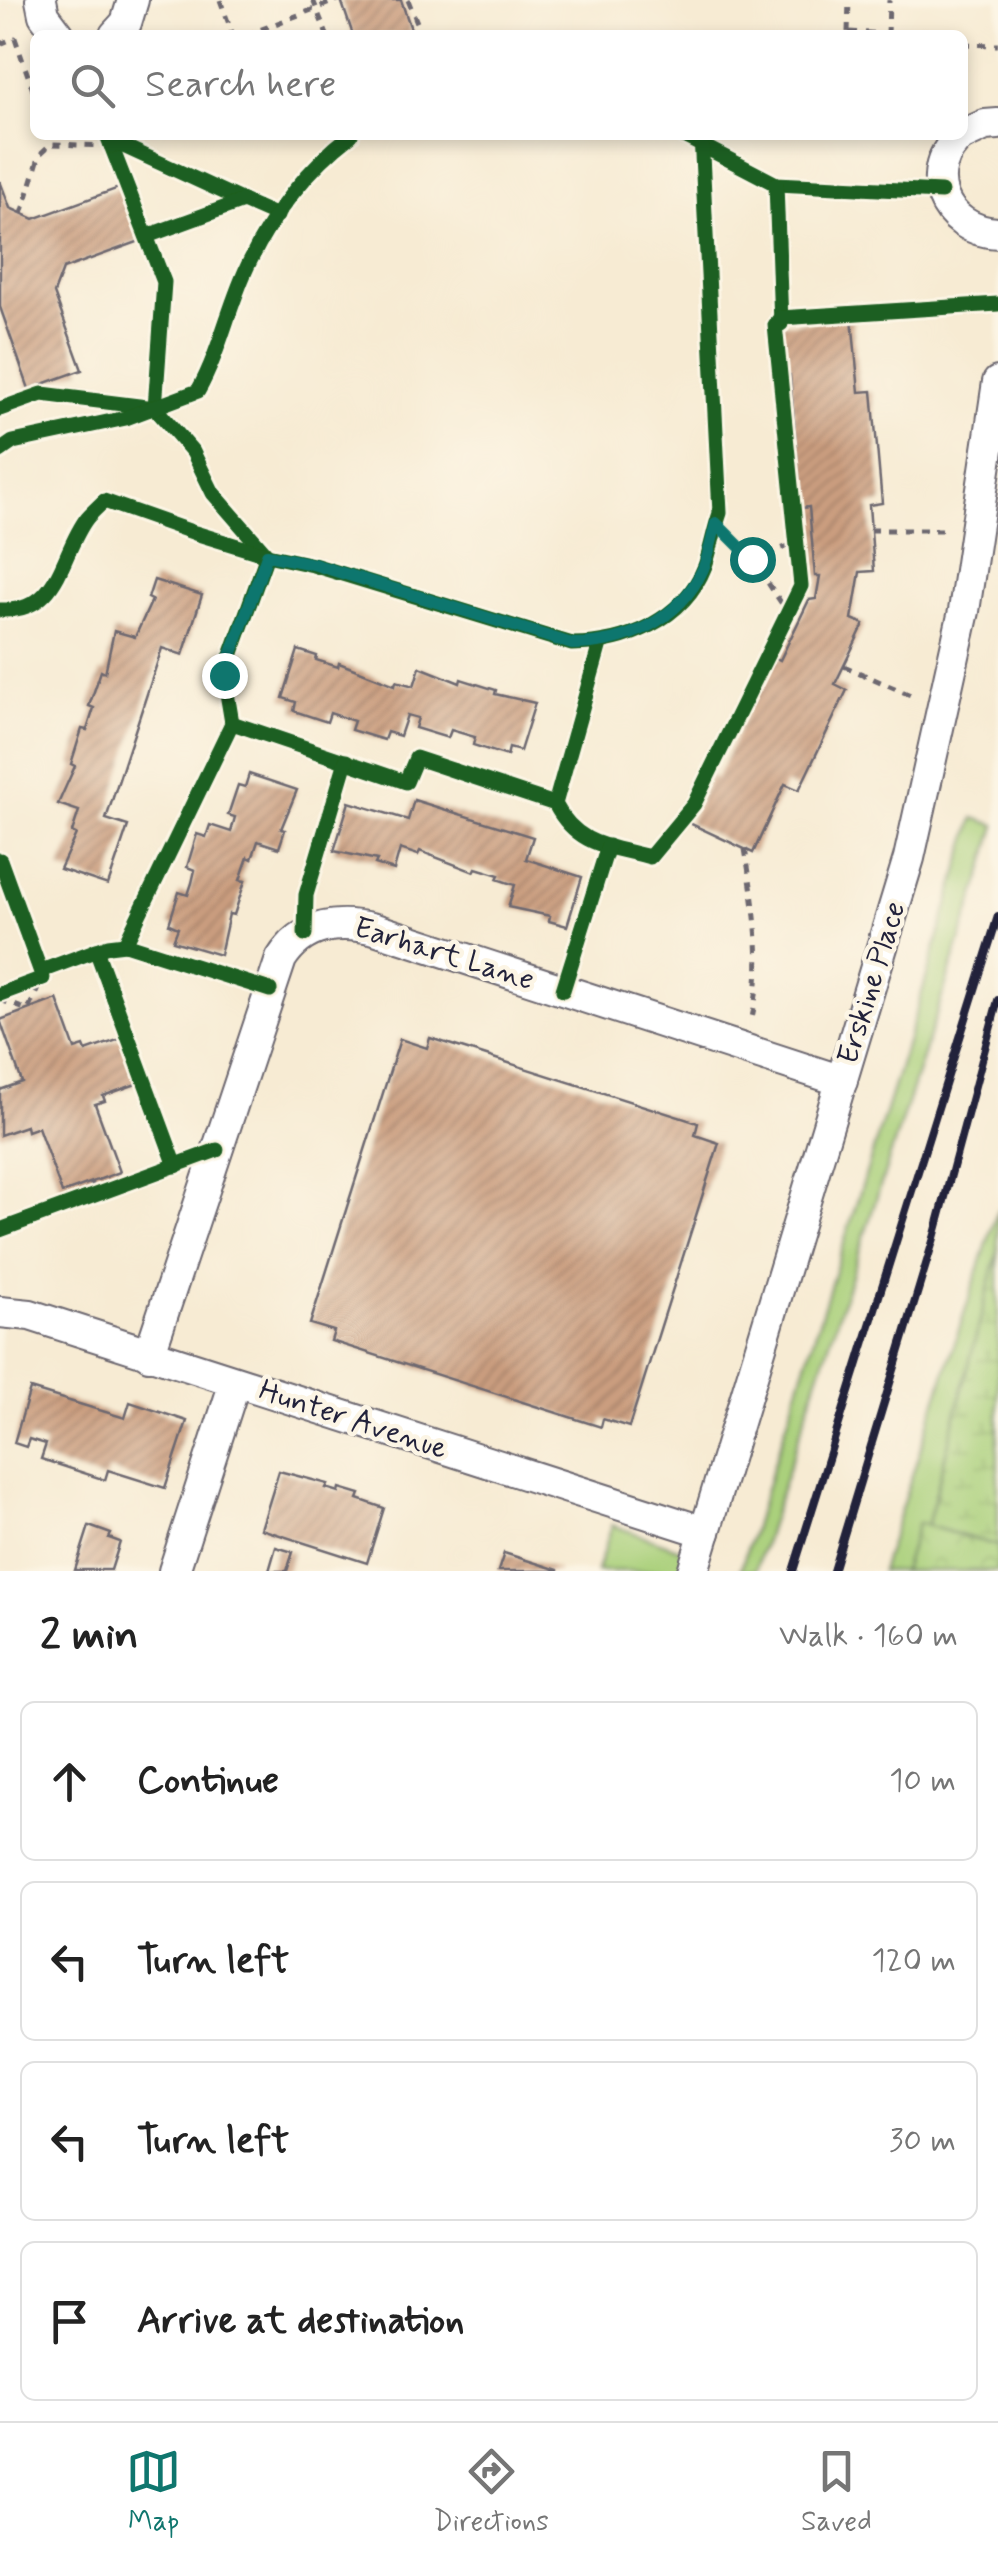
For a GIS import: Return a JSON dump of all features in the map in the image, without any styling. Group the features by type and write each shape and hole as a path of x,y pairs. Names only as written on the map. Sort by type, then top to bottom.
{"street":[{"path":"41,0 44,15 56,30"},
{"path":"120,30 133,0"},
{"path":"968,133 998,124"},
{"path":"958,140 942,162 941,192 956,218 984,232 998,233"},
{"name":"Erskine Place","path":"692,1571 909,858 944,710 978,530 998,382"},
{"name":"Earhart Lane","path":"150,1355 281,959 305,934 343,924 376,929 842,1080"},
{"name":"Hunter Avenue","path":"0,1312 30,1315 705,1532"},
{"path":"174,1571 235,1382"}],"path":[{"path":"220,0 231,30"},
{"path":"313,0 325,30"},
{"path":"260,30 338,0"},
{"path":"408,0 420,30"},
{"path":"848,30 849,0"},
{"path":"888,30 889,0"},
{"path":"0,44 15,38 30,82"},
{"path":"968,44 998,45"},
{"path":"50,140 52,144"},
{"path":"22,214 40,154 52,144 121,143 117,163"},
{"path":"752,559 798,550 795,524"},
{"path":"716,525 792,606 780,630"},
{"path":"870,530 978,530"},
{"path":"844,666 944,710"},
{"path":"743,1048 756,1000 754,900 745,849"},
{"path":"0,997 28,1010 43,978 41,971 59,964"},
{"path":"0,997 43,978"}],"green space":[{"path":"974,818 996,825 984,868 755,1571 740,1571 900,1066"},
{"path":"998,1209 998,1251 918,1571 881,1571"},
{"path":"998,1251 998,1571 918,1571 925,1535"},
{"path":"918,1523 998,1546 998,1571 903,1571"},
{"path":"612,1525 686,1551 679,1571 597,1571"}],"building":[{"path":"341,0 401,0 411,30 351,30"},
{"path":"0,181 10,208 34,219 124,186 143,240 63,269 54,293 82,370 29,389 0,307"},
{"path":"852,318 859,392 872,391 882,503 869,505 874,571 860,572 852,619 864,624 835,684 847,690 799,790 785,784 753,853 689,823 711,776 716,779 774,657 780,660 809,600 816,599 820,576 815,576 809,507 802,508 790,375 785,375 781,324"},
{"path":"154,580 202,595 183,655 162,648 106,819 128,826 108,885 60,869 76,834 72,832 79,811 58,804 75,766 71,764 82,729 87,730 94,708 89,706 101,671 105,673 114,631 135,637 152,600 148,598"},
{"path":"298,650 317,656 316,660 338,667 339,663 395,685 396,681 414,686 420,667 460,683 461,679 496,690 495,694 535,703 520,751 509,748 507,756 473,745 475,737 451,730 448,738 415,728 418,718 407,715 400,736 387,732 384,740 351,730 354,721 330,713 327,722 294,711 296,702 283,698"},
{"path":"249,774 297,790 281,829 285,830 279,848 258,841 252,859 248,857 240,880 245,881 234,915 229,914 220,955 173,941 178,928 169,924 179,892 188,895 192,883 195,870 187,867 197,834 206,837 210,825 231,832 235,817 228,815 238,785 245,787"},
{"path":"414,800 533,837 526,859 582,877 567,926 549,921 550,916 508,907 515,885 497,879 499,875 476,868 474,872 420,851 418,855 400,849 394,870 375,864 377,860 334,851 349,802 408,820"},
{"path":"57,999 75,1049 84,1046 86,1051 123,1038 139,1083 103,1096 105,1101 95,1104 120,1172 62,1193 38,1127 27,1131 26,1126 0,1135 0,1090 22,1082 0,1020"},
{"path":"430,1038 698,1123 695,1135 719,1143 629,1427 603,1419 601,1427 331,1341 334,1331 310,1324 400,1039 427,1048"},
{"path":"30,1389 125,1418 130,1402 187,1421 165,1488 108,1470 105,1480 41,1459 46,1444 29,1439 26,1447 14,1443"},
{"path":"279,1471 328,1484 326,1488 339,1492 340,1488 360,1494 358,1499 384,1508 367,1563 261,1529"},
{"path":"89,1526 120,1542 111,1570 75,1570"},
{"path":"276,1547 293,1552 287,1571 269,1571"},
{"path":"504,1553 558,1570 558,1571 498,1571"}],"railway":[{"path":"793,1571 998,916"},
{"path":"833,1571 934,1238 998,1000"}],"cycle path":[{"path":"109,140 164,282 155,408"},
{"path":"0,451 13,442 126,418 198,391 259,243 293,192 345,140"},
{"path":"692,140 776,184 941,192"},
{"path":"0,610 36,602 47,591 78,532 104,501 195,533 572,644 632,634 668,614 683,601 705,566 720,513 701,140"},
{"path":"111,146 119,144 243,201"},
{"path":"776,184 781,324"},
{"path":"147,236 243,201 277,216"},
{"path":"232,723 406,782 416,758 555,804 584,836 650,857 694,804 801,586 775,325 780,318 998,304"},
{"path":"0,409 42,394 155,408 193,452 213,493 267,555 224,675 232,723 125,944"},
{"path":"555,804 600,644"},
{"path":"305,934 306,895 346,761"},
{"path":"563,990 608,846"},
{"path":"0,860 43,978 0,994"},
{"path":"41,971 108,946 125,944 270,990"},
{"path":"96,950 176,1166"},
{"path":"0,1230 217,1150"}],"route":[{"path":"224,675 267,555 313,564 572,644 600,644 642,631 666,616 695,584 716,523 752,559"}]}
